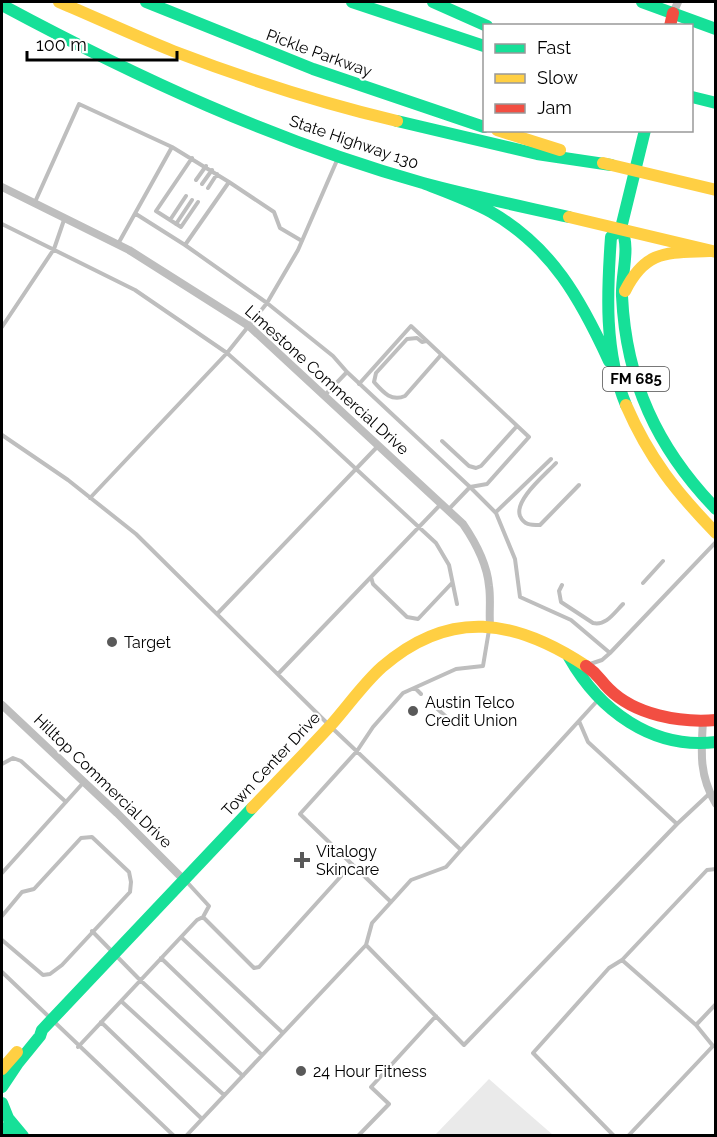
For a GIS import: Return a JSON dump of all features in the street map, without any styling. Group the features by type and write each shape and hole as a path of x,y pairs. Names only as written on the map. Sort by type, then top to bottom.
{"main road":[{"path":"59,2 174,51 287,91 351,110 537,154 611,165"},
{"name":"Pickle Parkway","path":"146,2 248,45 352,84 483,127"},
{"path":"352,2 483,46"},
{"path":"433,2 483,24"},
{"path":"642,2 674,10 716,29"},
{"name":"State Highway 130","path":"2,5 77,45 183,95 252,124 339,156 423,183 621,228 712,252"},
{"path":"693,97 716,103"},
{"path":"504,132 611,165 716,190"},
{"name":"FM 685","path":"645,132 621,228 611,237 607,301 617,378 625,405 649,454 690,508 716,533"},
{"name":"FM 685","path":"423,183 467,201 508,224 540,252 566,280 588,314 617,378"},
{"name":"FM 685","path":"621,228 626,240 622,301 628,353 642,397 665,444 682,470 716,509"},
{"path":"622,301 631,276 647,260 659,254 712,252"},
{"name":"Town Center Drive","path":"2,1087 51,1020 330,726 381,668 407,648 435,633 478,625 490,625 522,632 550,644 598,674 609,689 632,706 652,714 709,721"},
{"name":"Town Center Drive","path":"569,657 598,700 630,724 649,733 669,738 702,743 716,742"},
{"path":"598,700 609,689"},
{"name":"Town Center Drive","path":"2,1069 35,1031 42,1030"},
{"path":"2,1103 8,1118 23,1136"},
{"path":"2,1128 10,1136"}],"street":[{"name":"Limestone Commercial Drive","path":"2,187 118,244 249,326 463,524 475,542 486,566 490,587 490,625"},
{"name":"Hilltop Commercial Drive","path":"2,705 183,879"},
{"path":"709,721 702,743 701,760 710,794 716,804"}],"lane":[{"path":"34,203 79,104 172,147 206,166 274,212 280,228 302,241"},
{"path":"118,244 172,147"},
{"path":"90,498 227,353 267,303 302,241 339,156"},
{"path":"192,158 156,211 181,227 198,202"},
{"path":"196,180 206,166"},
{"path":"202,184 212,170"},
{"path":"208,188 218,174"},
{"path":"185,244 229,182"},
{"path":"170,220 186,196"},
{"path":"176,224 192,200"},
{"path":"136,214 185,244 267,303 333,356 359,384 496,513 515,559 520,597 571,620 610,653"},
{"path":"2,327 54,249 65,218"},
{"path":"2,224 135,290 227,353 356,468 435,543 449,565 457,604"},
{"path":"278,674 419,526 470,487 487,484 529,437 411,326 359,384"},
{"path":"427,341 422,342 417,338 407,339 376,373 374,382 380,389 391,398 398,399 405,396 441,355"},
{"path":"325,396 347,372"},
{"path":"442,441 468,466 476,468 481,466 517,426"},
{"path":"2,435 136,534 330,726 461,850"},
{"path":"217,614 378,446"},
{"path":"496,513 551,459"},
{"path":"556,463 521,501 518,511 522,521 529,525 540,525 579,485"},
{"path":"586,666 602,660 610,653 716,542"},
{"path":"643,583 663,561"},
{"path":"370,577 373,584 407,617 414,620 418,619 452,582"},
{"path":"562,585 558,598 561,602 593,623 605,622 623,604"},
{"path":"391,902 300,814 357,751 378,721 403,693 456,669 483,666 490,625"},
{"path":"598,674 602,660"},
{"path":"414,688 421,694"},
{"path":"186,1136 366,945 372,923 411,880 446,867 598,700"},
{"path":"433,705 451,721"},
{"path":"579,721 588,742 677,824"},
{"path":"2,764 13,758 21,761 66,802"},
{"path":"2,873 84,782"},
{"path":"366,945 464,1045 677,824 710,794"},
{"path":"2,916 22,892 34,889 81,838 92,837 129,872 130,892 62,965 50,974 43,975 2,940"},
{"path":"202,917 254,968 260,967 352,864"},
{"path":"615,1136 533,1053 609,968 622,960 707,870 716,869"},
{"path":"78,1047 181,936 202,917 209,906 183,879"},
{"path":"92,931 140,980 243,1076"},
{"path":"181,936 283,1033"},
{"path":"161,958 262,1055"},
{"path":"622,960 696,1025 713,1046 628,1136"},
{"path":"3,976 174,1136"},
{"path":"121,1001 224,1095"},
{"path":"696,1025 716,1004"},
{"path":"358,1136 388,1104 371,1087 436,1016"},
{"path":"101,1022 202,1119"}],"shaded area":[{"path":"489,1079 553,1135 435,1135"}],"traffic: fast":[{"path":"146,2 313,69 483,127"},
{"path":"352,2 483,46"},
{"path":"433,2 483,24"},
{"path":"642,2 716,29"},
{"path":"2,5 155,82 208,106 314,148 423,183 569,217"},
{"path":"693,97 716,103"},
{"path":"397,121 537,154 611,165"},
{"path":"626,405 614,364 609,322 611,237 621,228 645,132"},
{"path":"423,183 491,212 531,241 548,258 575,296 609,361"},
{"path":"621,228 625,244 622,287 625,327 638,385 661,437 695,486 716,509"},
{"path":"569,657 596,694 612,709 649,733 670,740 693,743 716,742"},
{"path":"2,1087 40,1036 42,1030 252,808"},
{"path":"2,1103 8,1118 23,1136"},
{"path":"2,1128 10,1136"}],"traffic: slow":[{"path":"59,2 159,45 228,71 284,90 397,121"},
{"path":"503,132 560,150"},
{"path":"603,163 716,190"},
{"path":"569,217 716,252"},
{"path":"625,291 641,267 650,260 670,253 709,251"},
{"path":"626,405 644,442 665,474 716,533"},
{"path":"252,808 331,725 382,667 407,648 433,635 458,628 483,627 508,630 534,638 586,666"},
{"path":"2,1069 17,1052"}],"traffic: jam":[{"path":"670,24 673,13"},
{"path":"586,666 620,698 645,711 688,720 716,720"}],"place":[{"name":"Target","path":"112,642"},
{"name":"Austin Telco Credit Union","path":"413,711"},
{"name":"Vitalogy Skincare","path":"302,860"},
{"name":"24 Hour Fitness","path":"301,1071"}]}
